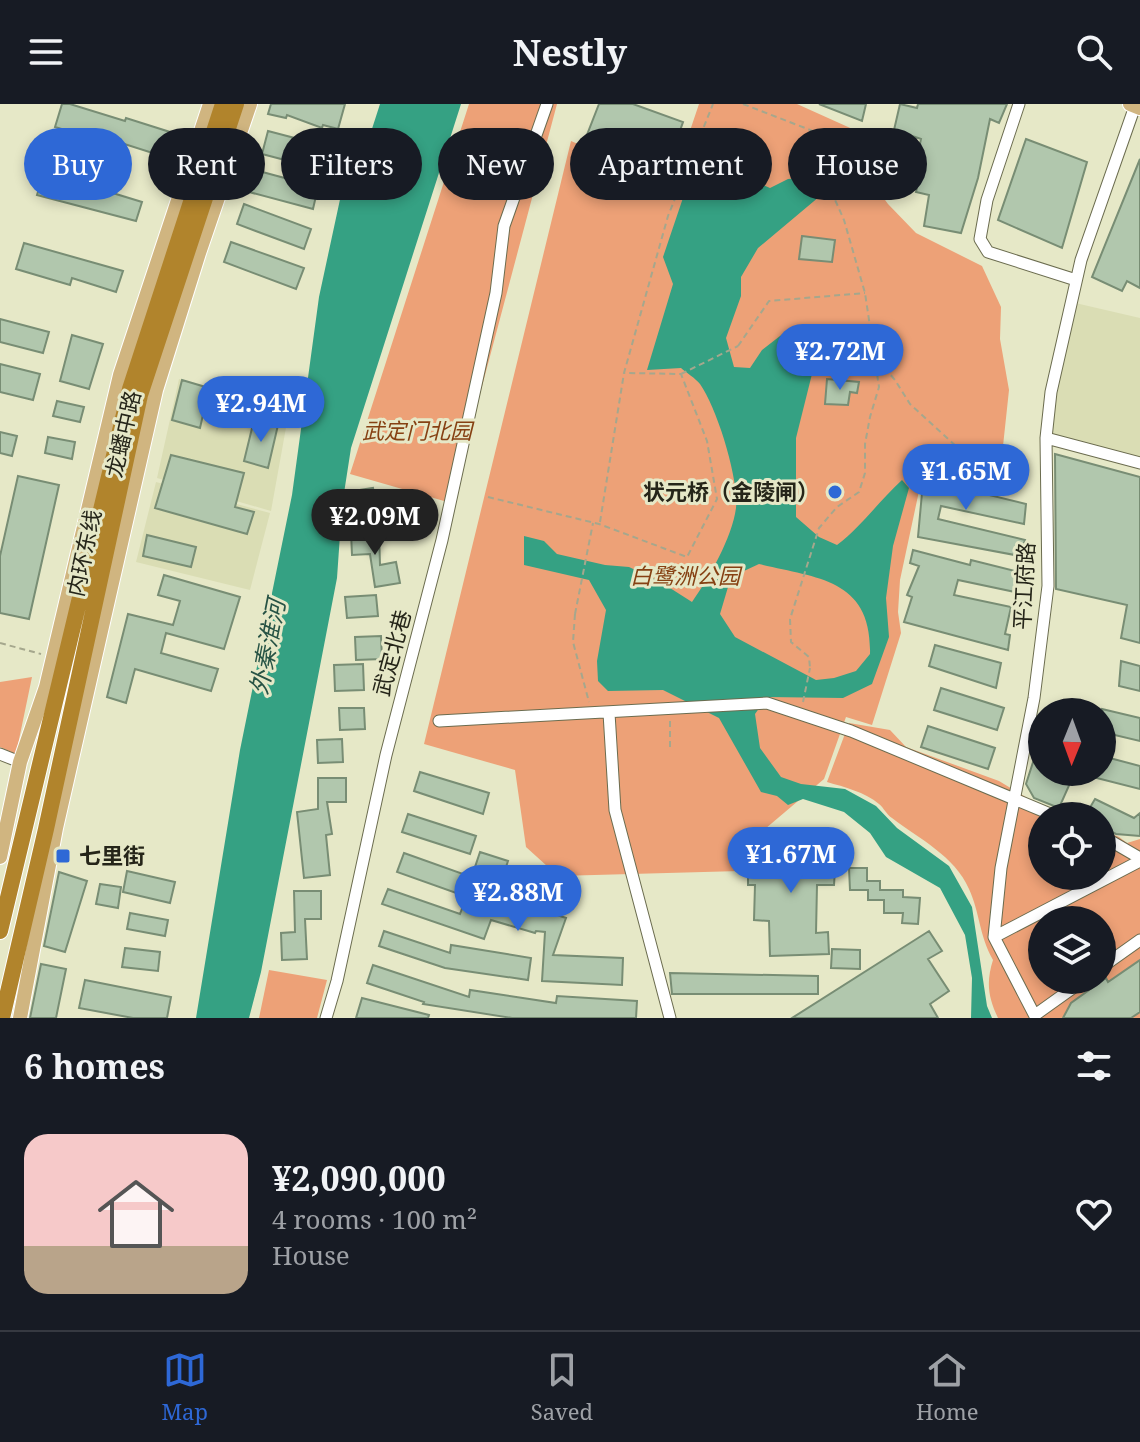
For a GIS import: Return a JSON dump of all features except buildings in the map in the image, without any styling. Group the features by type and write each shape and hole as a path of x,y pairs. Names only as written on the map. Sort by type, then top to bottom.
{"highway":[{"name":"内环东线","path":"0,931 130,389 223,104"},
{"name":"内环东线","path":"2,1018 140,395 236,104"}],"main road":[{"name":"龙蟠中路","path":"0,857 20,762 46,687 120,375 210,104"},
{"name":"龙蟠中路","path":"20,1018 59,813 156,390 250,104"}],"street":[{"name":"武定北巷","path":"326,1018 337,981 386,755 442,540 496,293 504,226 547,104"},
{"path":"1019,104 987,200 980,239 988,252 1076,280"},
{"name":"平江府路","path":"994,937 1001,868 1034,698 1048,586 1046,438 1051,392 1076,280 1135,106"},
{"path":"1046,438 1140,463"},
{"path":"439,721 767,703 851,731 1028,804"},
{"path":"609,713 615,810 670,1018"},
{"path":"0,754 20,762"},
{"path":"1066,994 1036,1017 994,937 1140,860 1116,845"},
{"path":"1116,957 1140,940"}],"path":[{"path":"599,524 624,373 668,216 713,104"},
{"path":"743,104 818,133 832,193 844,220 865,293 877,359 879,387 870,417 865,444 865,473 859,492 837,507 819,528 790,619 791,642 809,657 810,668 803,702"},
{"path":"624,373 681,374 738,346 769,301 865,293"},
{"path":"877,359 910,404 957,447"},
{"path":"488,497 599,524 687,557 717,499 707,441 681,374"},
{"path":"592,714 573,642 575,615 593,523"},
{"path":"0,643 53,656"},
{"path":"670,710 670,751"}],"shaded area":[{"path":"1071,302 1140,318 1140,463 1046,438"},
{"path":"179,379 289,411 271,511 157,478"},
{"path":"156,482 270,513 250,590 136,562"}],"green space":[{"name":"武定门北园","path":"469,104 557,104 551,128 461,128"},
{"name":"白鹭洲公园","path":"699,104 797,104 850,128 788,128 788,200 885,200 916,233 982,266 1001,307 1000,339 1009,390 1000,474 960,457 928,449 900,580 898,612 901,633 872,725 846,717 824,779 752,840 740,871 558,876 526,847 515,770 424,744 570,145 570,200 772,200 772,128 691,128"},
{"name":"武定门北园","path":"438,200 531,200 451,503 350,474"},
{"path":"32,677 16,754 0,747 0,682"},
{"path":"849,723 890,730 906,747 999,781 1034,802 1028,802 1028,890 1116,890 1116,836 1127,843 1140,839 1140,1018 998,1018 989,989 993,960 963,877 945,857 873,800 827,782"},
{"path":"269,970 327,980 317,1018 259,1018"}],"water":[{"name":"外秦淮河","path":"380,104 461,104 453,128 438,128 438,176 351,448 342,506 337,578 261,972 249,1018 196,1018 240,750 292,495 319,297 340,200 422,200 422,128 372,128"},
{"path":"788,179 788,200 815,200 758,248 741,277 741,296 726,338 734,367 750,368 762,350 789,329 810,335 820,342 796,438 796,517 819,537 837,545 902,480 909,488 893,546 886,598 889,637 872,684 843,698 767,697 755,714 760,748 781,777 801,784 845,789 876,806 897,828 949,866 972,907 987,1006 992,1018 971,1018 972,978 965,935 940,888 886,857 870,833 844,812 803,799 788,805 777,796 761,792 719,718 663,690 608,691 598,681 597,661 606,610 589,580 524,565 524,536 544,541 557,554 629,567 692,602 725,545 734,520 736,495 726,444 707,395 700,384 681,368 647,370 673,284 663,257 682,200 772,200 772,187","holes":["759,564 820,579 851,596 862,610 868,629 870,654 856,671 816,680 735,637 720,614 731,577"]}],"place":[{"name":"状元桥（金陵闸）","path":"835,492"},
{"name":"七里街","path":"63,856"}]}
